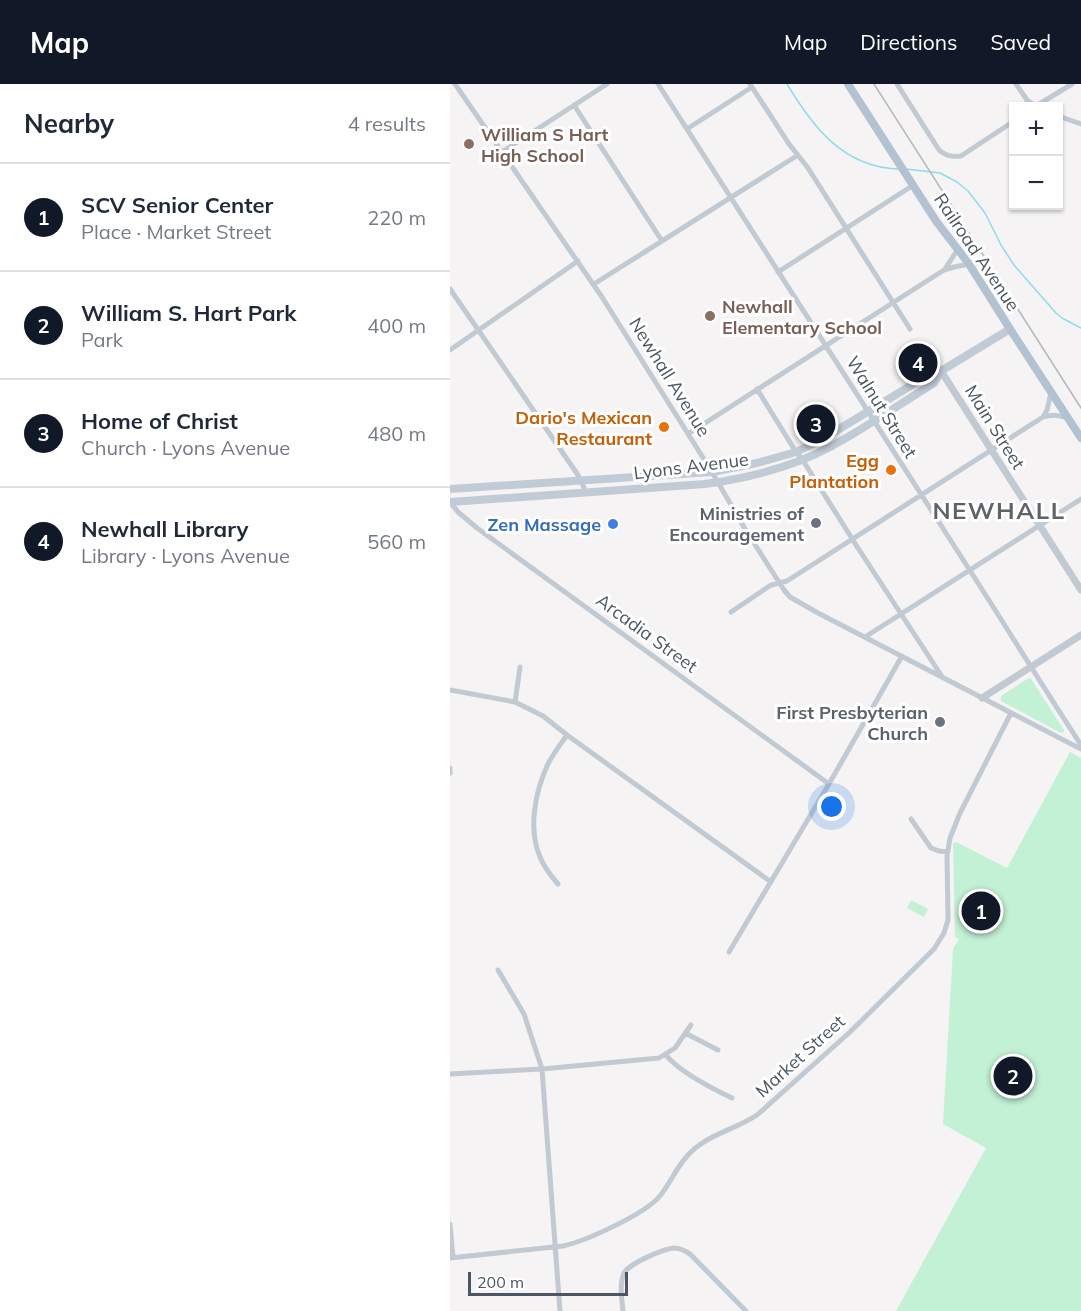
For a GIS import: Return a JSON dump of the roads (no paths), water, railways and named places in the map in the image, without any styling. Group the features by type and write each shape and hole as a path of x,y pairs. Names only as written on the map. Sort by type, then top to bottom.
{"main road":[{"name":"Railroad Avenue","path":"848,84 936,221 969,264 1081,438"},
{"name":"Lyons Avenue","path":"450,489 712,472 796,452 833,434 930,374 941,371 1010,329"},
{"name":"Lyons Avenue","path":"450,502 718,482 759,473 831,447 934,383 941,371"}],"street":[{"name":"Newhall Avenue","path":"455,84 594,284 779,583 790,597 1011,713 1081,747"},
{"path":"502,152 607,84"},
{"name":"Walnut Street","path":"658,84 1081,747"},
{"path":"897,84 939,150 945,155 961,156 1009,125"},
{"path":"1016,84 1031,102"},
{"path":"1043,102 1072,84"},
{"path":"687,129 751,86 910,329"},
{"path":"574,105 662,241"},
{"path":"1063,117 1081,124"},
{"path":"594,284 798,155"},
{"path":"778,272 846,228 910,182"},
{"path":"688,434 944,270 958,249"},
{"path":"450,350 578,261"},
{"path":"944,270 969,264"},
{"path":"450,289 586,492"},
{"name":"Main Street","path":"941,371 1081,590"},
{"path":"758,389 796,452 942,677"},
{"path":"1043,417 1051,393"},
{"path":"730,612 771,585 787,580 853,539 1043,417 1057,415 1067,418"},
{"path":"865,637 1081,499"},
{"name":"Arcadia Street","path":"450,502 458,512 486,535 829,784"},
{"path":"982,698 1081,635"},
{"path":"729,952 902,656"},
{"path":"515,702 520,668"},
{"path":"450,690 515,702 543,716 771,882"},
{"name":"Market Street","path":"452,1258 574,1244 628,1219 654,1202 682,1161 694,1149 745,1123 769,1105 850,1032 934,949 944,933 948,920 950,838 960,813 1011,713"},
{"path":"558,884 540,857 536,846 534,820 539,788 547,766 567,735"},
{"path":"450,768 450,773"},
{"path":"911,819 931,848 948,852"},
{"path":"498,970 524,1014 542,1069 560,1311"},
{"path":"450,1074 542,1069 659,1058 675,1048 691,1025"},
{"path":"685,1033 718,1050"},
{"path":"665,1054 698,1081 732,1098"},
{"path":"450,1224 452,1258"},
{"path":"623,1311 621,1285 625,1272 634,1264 676,1248 692,1255 746,1311"}],"waterway":[{"path":"787,84 819,129 846,153 879,167 898,169"},
{"path":"906,169 940,173 968,191 985,213 1014,265 1056,313 1081,328"}],"railway":[{"path":"874,84 1081,408"}],"place":[{"name":"William S Hart High School","path":"469,144"},
{"name":"Newhall Elementary School","path":"710,316"},
{"name":"Newhall Library","path":"918,363"},
{"name":"Home of Christ","path":"816,424"},
{"name":"Dario's Mexican Restaurant","path":"664,427"},
{"name":"Egg Plantation","path":"891,470"},
{"name":"Ministries of Encouragement","path":"816,523"},
{"name":"Zen Massage","path":"613,524"},
{"name":"First Presbyterian Church","path":"940,722"},
{"name":"SCV Senior Center","path":"981,911"},
{"name":"William S. Hart Park","path":"1013,1076"}],"district":[{"name":"NEWHALL","path":"999,510"}]}
